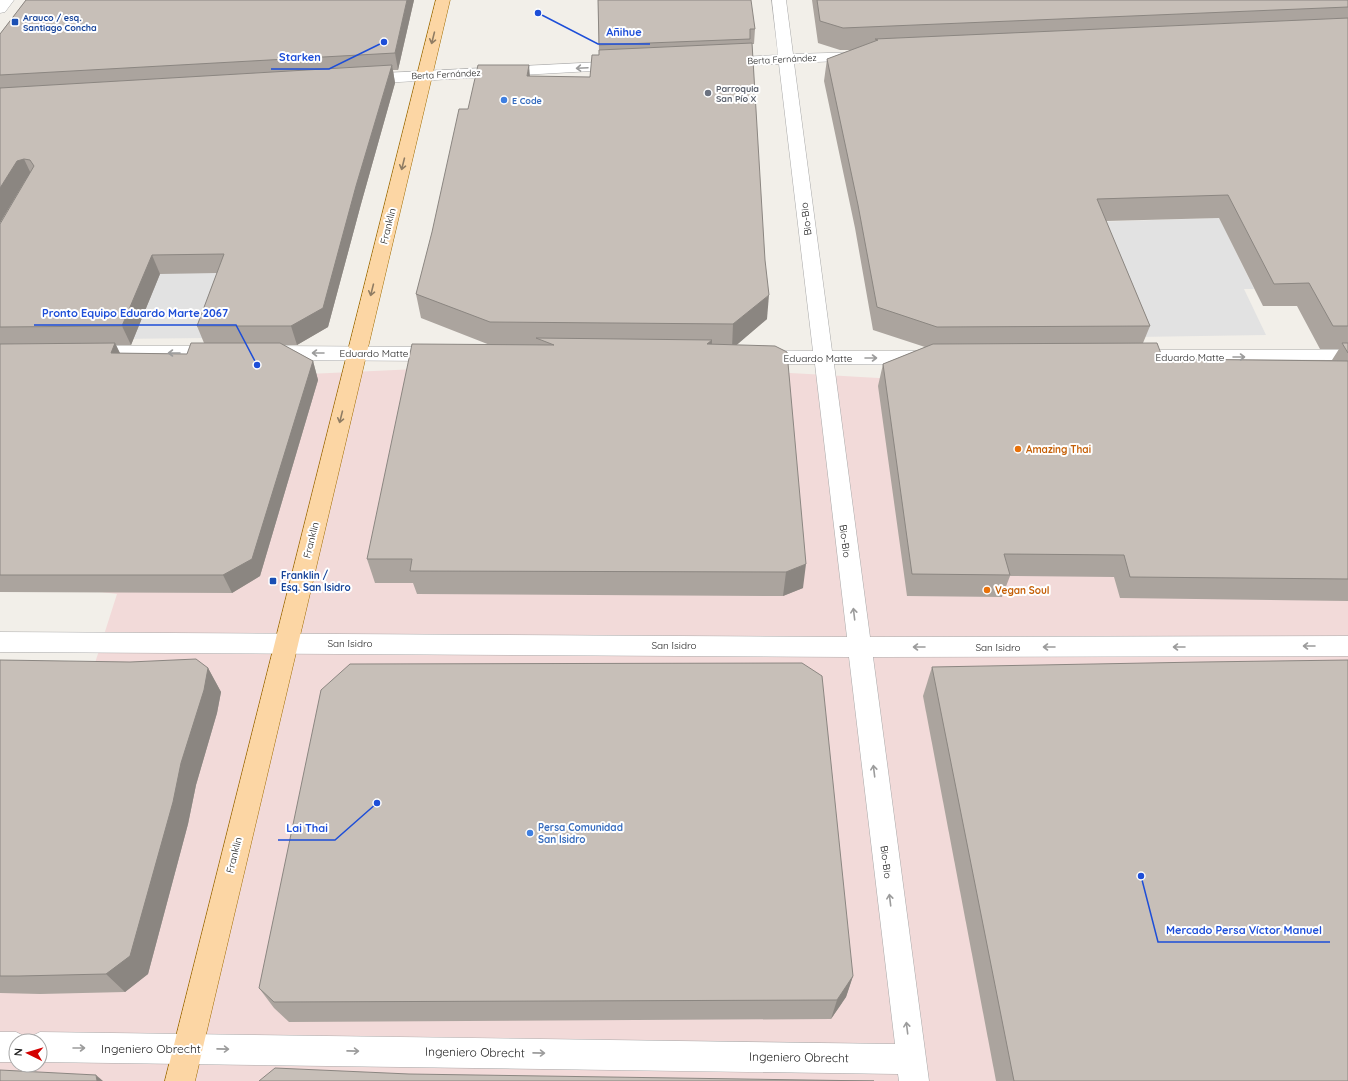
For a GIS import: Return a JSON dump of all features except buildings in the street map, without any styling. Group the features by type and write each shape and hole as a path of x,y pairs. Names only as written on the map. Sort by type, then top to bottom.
{"main road":[{"name":"Franklin","path":"180,1081 443,0"}],"street":[{"path":"0,9 7,0"},
{"name":"Bio-Bio","path":"779,0 858,647 912,1070"},
{"name":"Berta Fernández","path":"707,62 879,55"},
{"name":"Berta Fernández","path":"346,80 424,75 636,66"},
{"name":"Eduardo Matte","path":"95,353 459,354"},
{"name":"Eduardo Matte","path":"736,357 942,358"},
{"name":"Eduardo Matte","path":"1117,357 1348,357"},
{"name":"San Isidro","path":"0,642 858,647 1348,646"},
{"name":"Ingeniero Obrecht","path":"48,1048 188,1048 912,1070"}],"shaded area":[{"path":"268,173 207,338 111,339 129,180"},
{"path":"1219,218 1254,289 1244,289 1266,335 1136,337 1090,222"},
{"path":"417,369 773,372 896,379 1348,383 1348,1081 0,1081 0,917 88,685 117,594 101,592 308,374"}],"place":[{"name":"Añihue","path":"538,13"},
{"name":"Arauco / esq. Santiago Concha","path":"15,22"},
{"name":"Starken","path":"384,42"},
{"name":"Parroquia San Pío X","path":"708,93"},
{"name":"E Code","path":"504,100"},
{"name":"Pronto Equipo Eduardo Marte 2067","path":"257,365"},
{"name":"Amazing Thai","path":"1018,449"},
{"name":"Franklin / Esq. San Isidro","path":"273,581"},
{"name":"Vegan Soul","path":"987,590"},
{"name":"Lai Thai","path":"377,803"},
{"name":"Persa Comunidad San Isidro","path":"530,833"},
{"name":"Mercado Persa Víctor Manuel","path":"1141,876"}]}
